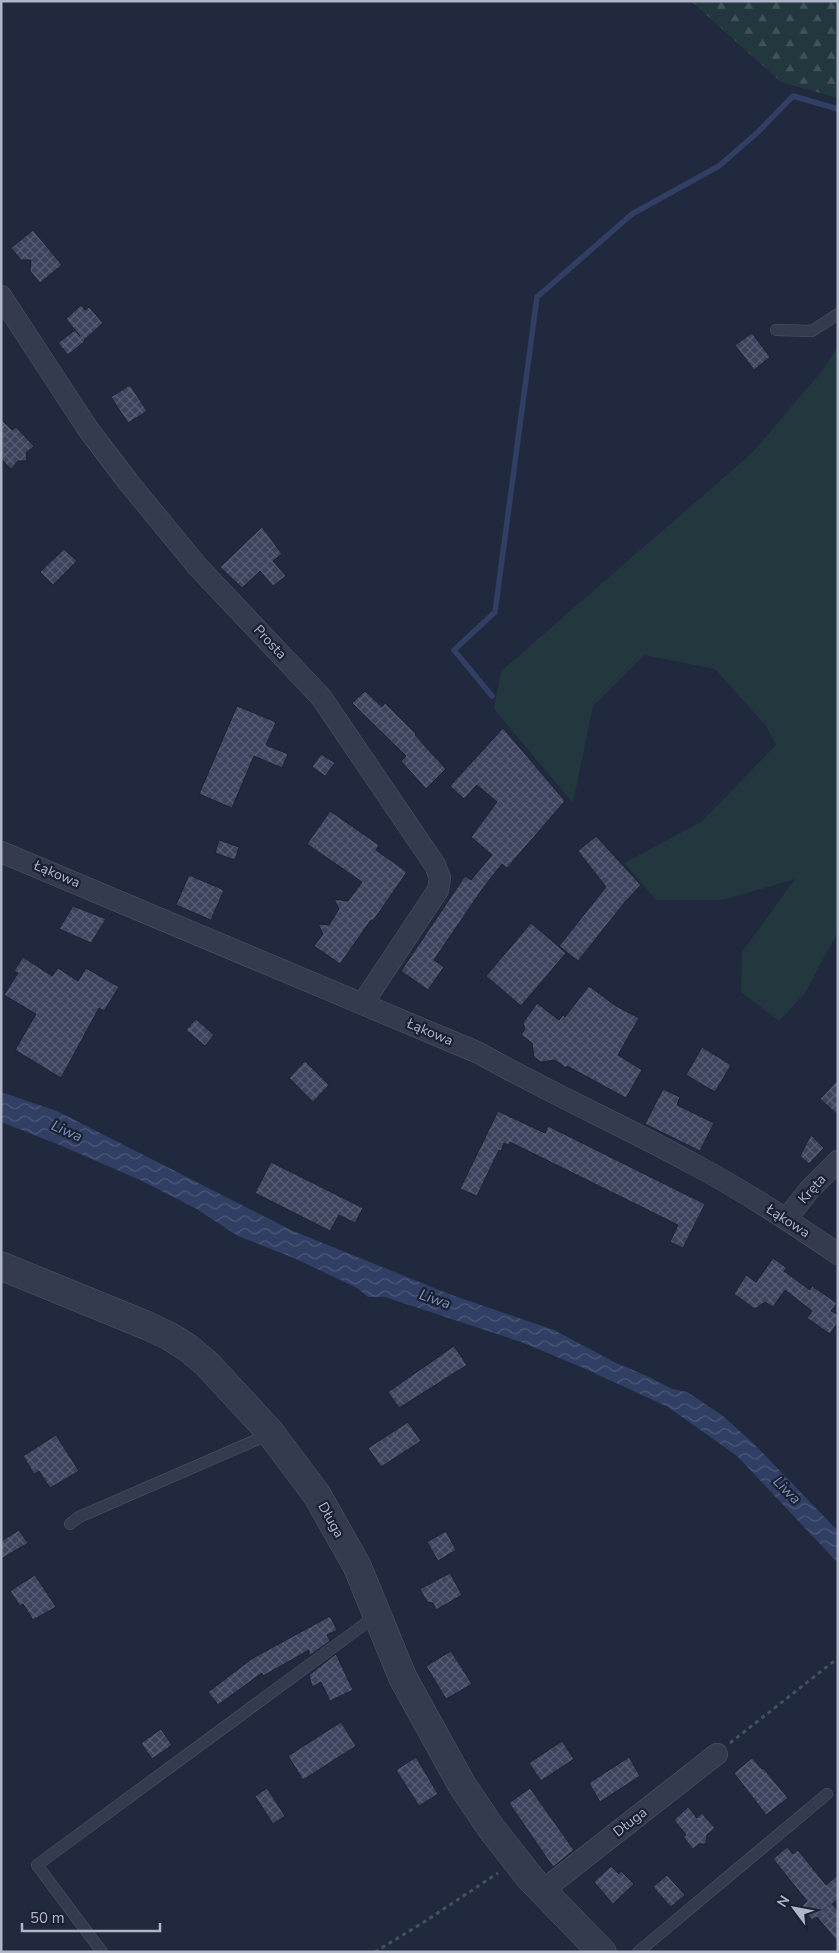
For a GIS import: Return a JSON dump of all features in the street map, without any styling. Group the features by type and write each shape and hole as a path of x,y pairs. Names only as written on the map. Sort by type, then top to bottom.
{"street":[{"name":"Prosta","path":"1,296 88,429 111,460 198,567 321,697 435,865 440,878 438,890 363,1003"},
{"name":"Łąkowa","path":"1,852 479,1053 514,1073 699,1167 787,1218 838,1254"},
{"name":"Kręta","path":"787,1218 810,1189 838,1161"},
{"name":"Długa","path":"1,1266 169,1336 188,1348 207,1364 269,1431 317,1495 357,1566 403,1678 462,1785 516,1861 542,1891 602,1952"},
{"name":"Długa","path":"542,1891 718,1754"}],"lane":[{"path":"776,330 812,331 838,314"},
{"path":"70,1524 79,1517 256,1440 269,1431"},
{"path":"102,1952 37,1865 377,1615"},
{"path":"638,1952 827,1794"}],"path":[{"path":"718,1754 838,1658"},
{"path":"375,1952 516,1861"}],"green space":[{"path":"691,1 838,1 838,98 781,82"},
{"path":"838,347 838,932 805,993 779,1021 741,992 742,952 795,879 723,900 656,900 624,863 701,822 776,745 766,726 715,669 644,655 593,706 573,803 494,709 501,671 753,452 825,367"}],"water":[{"name":"Liwa","path":"1,1092 57,1111 293,1231 449,1294 554,1330 616,1363 672,1389 687,1392 723,1416 753,1443 838,1531 838,1563 737,1456 668,1407 521,1342 385,1297 368,1297 357,1288 294,1258 238,1236 195,1208 140,1180 1,1122"}],"building":[{"path":"33,230 62,265 40,283 30,271 31,260 21,260 11,248"},
{"path":"81,305 85,310 89,307 103,323 68,355 58,343 75,330 80,336 66,319"},
{"path":"752,333 770,357 754,370 735,345"},
{"path":"130,385 147,411 128,423 111,397"},
{"path":"1,419 12,430 16,427 34,446 26,453 27,461 18,461 11,469 1,459"},
{"path":"262,527 282,554 273,561 286,576 273,586 260,571 242,588 220,567"},
{"path":"64,549 77,561 53,585 40,572"},
{"path":"365,691 382,707 385,703 416,734 446,769 426,789 401,761 406,756 352,703"},
{"path":"237,706 276,722 266,745 288,754 282,768 254,756 232,808 199,794"},
{"path":"503,728 565,801 507,868 502,864 483,888 434,960 444,967 428,990 401,971 465,876 471,880 492,855 471,837 497,802 477,785 464,799 450,786"},
{"path":"321,754 335,763 325,776 312,767"},
{"path":"330,811 379,845 376,850 407,872 340,964 314,946 323,934 318,924 329,925 339,909 334,899 348,901 362,882 307,844"},
{"path":"596,836 641,885 578,961 559,946 606,887 578,851"},
{"path":"219,840 239,847 235,860 215,853"},
{"path":"189,875 224,890 211,920 176,905"},
{"path":"73,906 106,919 91,943 59,929"},
{"path":"531,923 566,953 521,1006 486,976"},
{"path":"23,957 52,976 58,968 78,981 86,968 119,987 104,1011 99,1008 61,1078 15,1050 36,1014 4,995 18,973 14,971"},
{"path":"589,986 616,1006 639,1018 618,1055 642,1070 626,1098 567,1066 566,1068 555,1060 541,1062 534,1057 532,1043 521,1035 525,1029 523,1023 537,1003 559,1020 563,1015 565,1017"},
{"path":"196,1019 214,1035 205,1046 186,1030"},
{"path":"702,1047 731,1065 715,1092 686,1075"},
{"path":"305,1061 329,1085 313,1102 289,1078"},
{"path":"838,1080 838,1115 820,1099"},
{"path":"663,1089 680,1097 677,1105 714,1123 700,1151 645,1124"},
{"path":"498,1111 545,1133 548,1126 705,1204 683,1248 670,1242 678,1225 510,1142 509,1145 504,1143 501,1151 499,1150 477,1196 460,1189"},
{"path":"811,1135 824,1148 809,1164 800,1156"},
{"path":"271,1162 363,1208 355,1223 339,1215 330,1231 255,1193"},
{"path":"773,1258 787,1268 784,1271 810,1290 812,1286 837,1303 831,1311 838,1315 838,1322 830,1334 807,1318 812,1311 785,1290 773,1307 765,1302 755,1309 734,1294 746,1275 756,1282"},
{"path":"454,1346 467,1365 399,1408 388,1392"},
{"path":"408,1422 421,1441 381,1467 368,1448"},
{"path":"56,1435 79,1471 50,1488 39,1471 34,1474 23,1456"},
{"path":"19,1530 28,1543 1,1559 1,1541"},
{"path":"446,1531 456,1550 438,1561 427,1542"},
{"path":"450,1573 462,1595 436,1610 433,1603 427,1602 420,1589"},
{"path":"35,1575 56,1607 33,1620 23,1604 20,1606 10,1591"},
{"path":"330,1616 337,1630 327,1635 330,1641 309,1656 309,1650 263,1676 262,1673 218,1705 208,1692 253,1658"},
{"path":"451,1651 472,1684 446,1699 426,1666"},
{"path":"336,1654 353,1690 330,1701 321,1682 312,1687 309,1675"},
{"path":"341,1722 356,1746 303,1780 288,1756"},
{"path":"161,1729 172,1745 152,1759 141,1743"},
{"path":"562,1741 574,1759 541,1781 529,1763"},
{"path":"416,1757 438,1794 419,1806 396,1770"},
{"path":"629,1757 640,1776 600,1802 589,1783"},
{"path":"752,1758 788,1798 766,1815 734,1773"},
{"path":"267,1788 285,1816 273,1824 255,1796"},
{"path":"530,1788 574,1850 553,1867 509,1803"},
{"path":"688,1807 697,1818 702,1813 715,1828 707,1835 706,1844 699,1844 693,1849 683,1837 686,1835 674,1820"},
{"path":"787,1847 793,1854 798,1850 826,1885 838,1875 838,1899 832,1904 838,1911 838,1942 817,1917 812,1920 801,1907 807,1901 773,1859"},
{"path":"611,1866 619,1874 621,1871 634,1884 613,1904 594,1882"},
{"path":"667,1875 685,1895 671,1907 653,1887"}],"waterway":[{"path":"492,696 454,650 495,612 537,297 632,214 719,166 758,132 793,96 838,109"}]}
